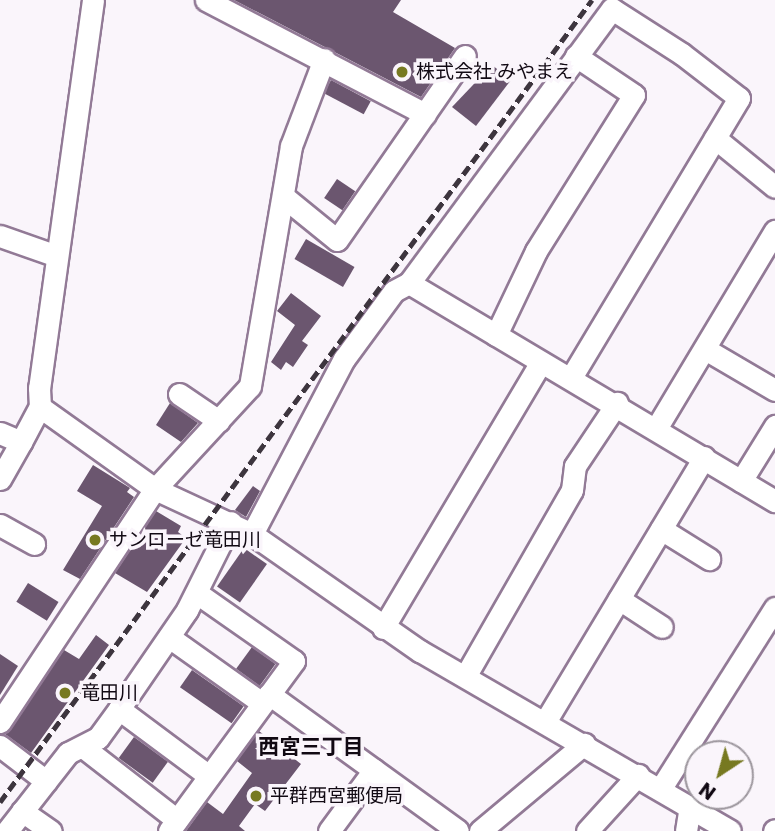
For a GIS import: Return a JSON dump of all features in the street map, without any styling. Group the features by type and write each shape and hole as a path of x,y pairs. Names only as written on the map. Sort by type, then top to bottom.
{"street":[{"path":"0,479 40,407 57,256 93,0"},
{"path":"206,0 324,59 425,114"},
{"path":"252,534 344,359 394,291 409,283 614,5 739,98 571,378"},
{"path":"284,197 337,240 465,56"},
{"path":"496,335 536,251 634,95 576,56"},
{"path":"0,722 155,489 250,386 291,146 324,59"},
{"path":"715,138 775,187"},
{"path":"657,427 775,231"},
{"path":"0,236 57,256"},
{"path":"409,283 541,362 617,403 775,501"},
{"path":"705,349 775,390"},
{"path":"383,628 541,362"},
{"path":"179,394 219,421"},
{"path":"466,675 572,490 575,466 617,403"},
{"path":"40,407 155,489 252,534 383,628 684,802"},
{"path":"741,481 775,425"},
{"path":"0,433 21,442"},
{"path":"545,722 704,457"},
{"path":"7,831 68,753 98,738 197,593 199,579 231,522"},
{"path":"0,525 34,544"},
{"path":"661,529 709,559"},
{"path":"83,747 173,825 294,661 197,593"},
{"path":"619,599 662,627"},
{"path":"661,788 775,608"},
{"path":"169,637 374,770 458,831"},
{"path":"119,709 209,776"},
{"path":"480,831 584,744"},
{"path":"0,746 46,781"},
{"path":"329,831 374,770"},
{"path":"587,831 638,775"},
{"path":"686,831 689,810"},
{"path":"696,810 730,831"},
{"path":"23,811 51,831"}],"building":[{"name":"株式会社 みやまえ","path":"234,0 401,0 393,12 455,48 421,97"},
{"path":"492,65 511,80 476,126 452,107"},
{"path":"331,80 371,101 364,114 324,93"},
{"path":"337,179 355,191 342,210 324,198"},
{"path":"306,239 354,267 343,287 294,259"},
{"path":"291,293 321,316 302,341 308,345 293,367 286,362 281,370 271,362 295,325 277,311"},
{"path":"170,403 198,423 181,442 156,425"},
{"name":"サンローゼ竜田川","path":"93,465 130,488 127,492 134,497 80,579 63,570 102,506 77,491"},
{"path":"253,486 260,491 246,517 235,510"},
{"path":"156,511 181,526 178,532 186,538 147,592 115,573"},
{"path":"244,548 267,564 240,603 217,587"},
{"path":"28,583 59,602 47,621 16,602"},
{"path":"96,635 109,645 31,753 5,734 64,650 79,659"},
{"path":"252,647 275,664 260,686 236,669"},
{"path":"0,654 18,666 0,695"},
{"path":"192,670 244,706 232,723 180,687"},
{"path":"259,731 301,764 265,811 255,804 239,826 245,831 186,831 207,802 223,814 252,773 237,761"},
{"path":"134,737 168,762 153,783 119,758"}],"railway":[{"path":"0,802 592,0"}],"place":[{"name":"株式会社 みやまえ","path":"402,72"},
{"name":"サンローゼ竜田川","path":"95,540"},
{"name":"竜田川","path":"65,693"},
{"name":"平群西宮郵便局","path":"256,796"}],"district":[{"name":"西宮三丁目","path":"311,747"}]}
